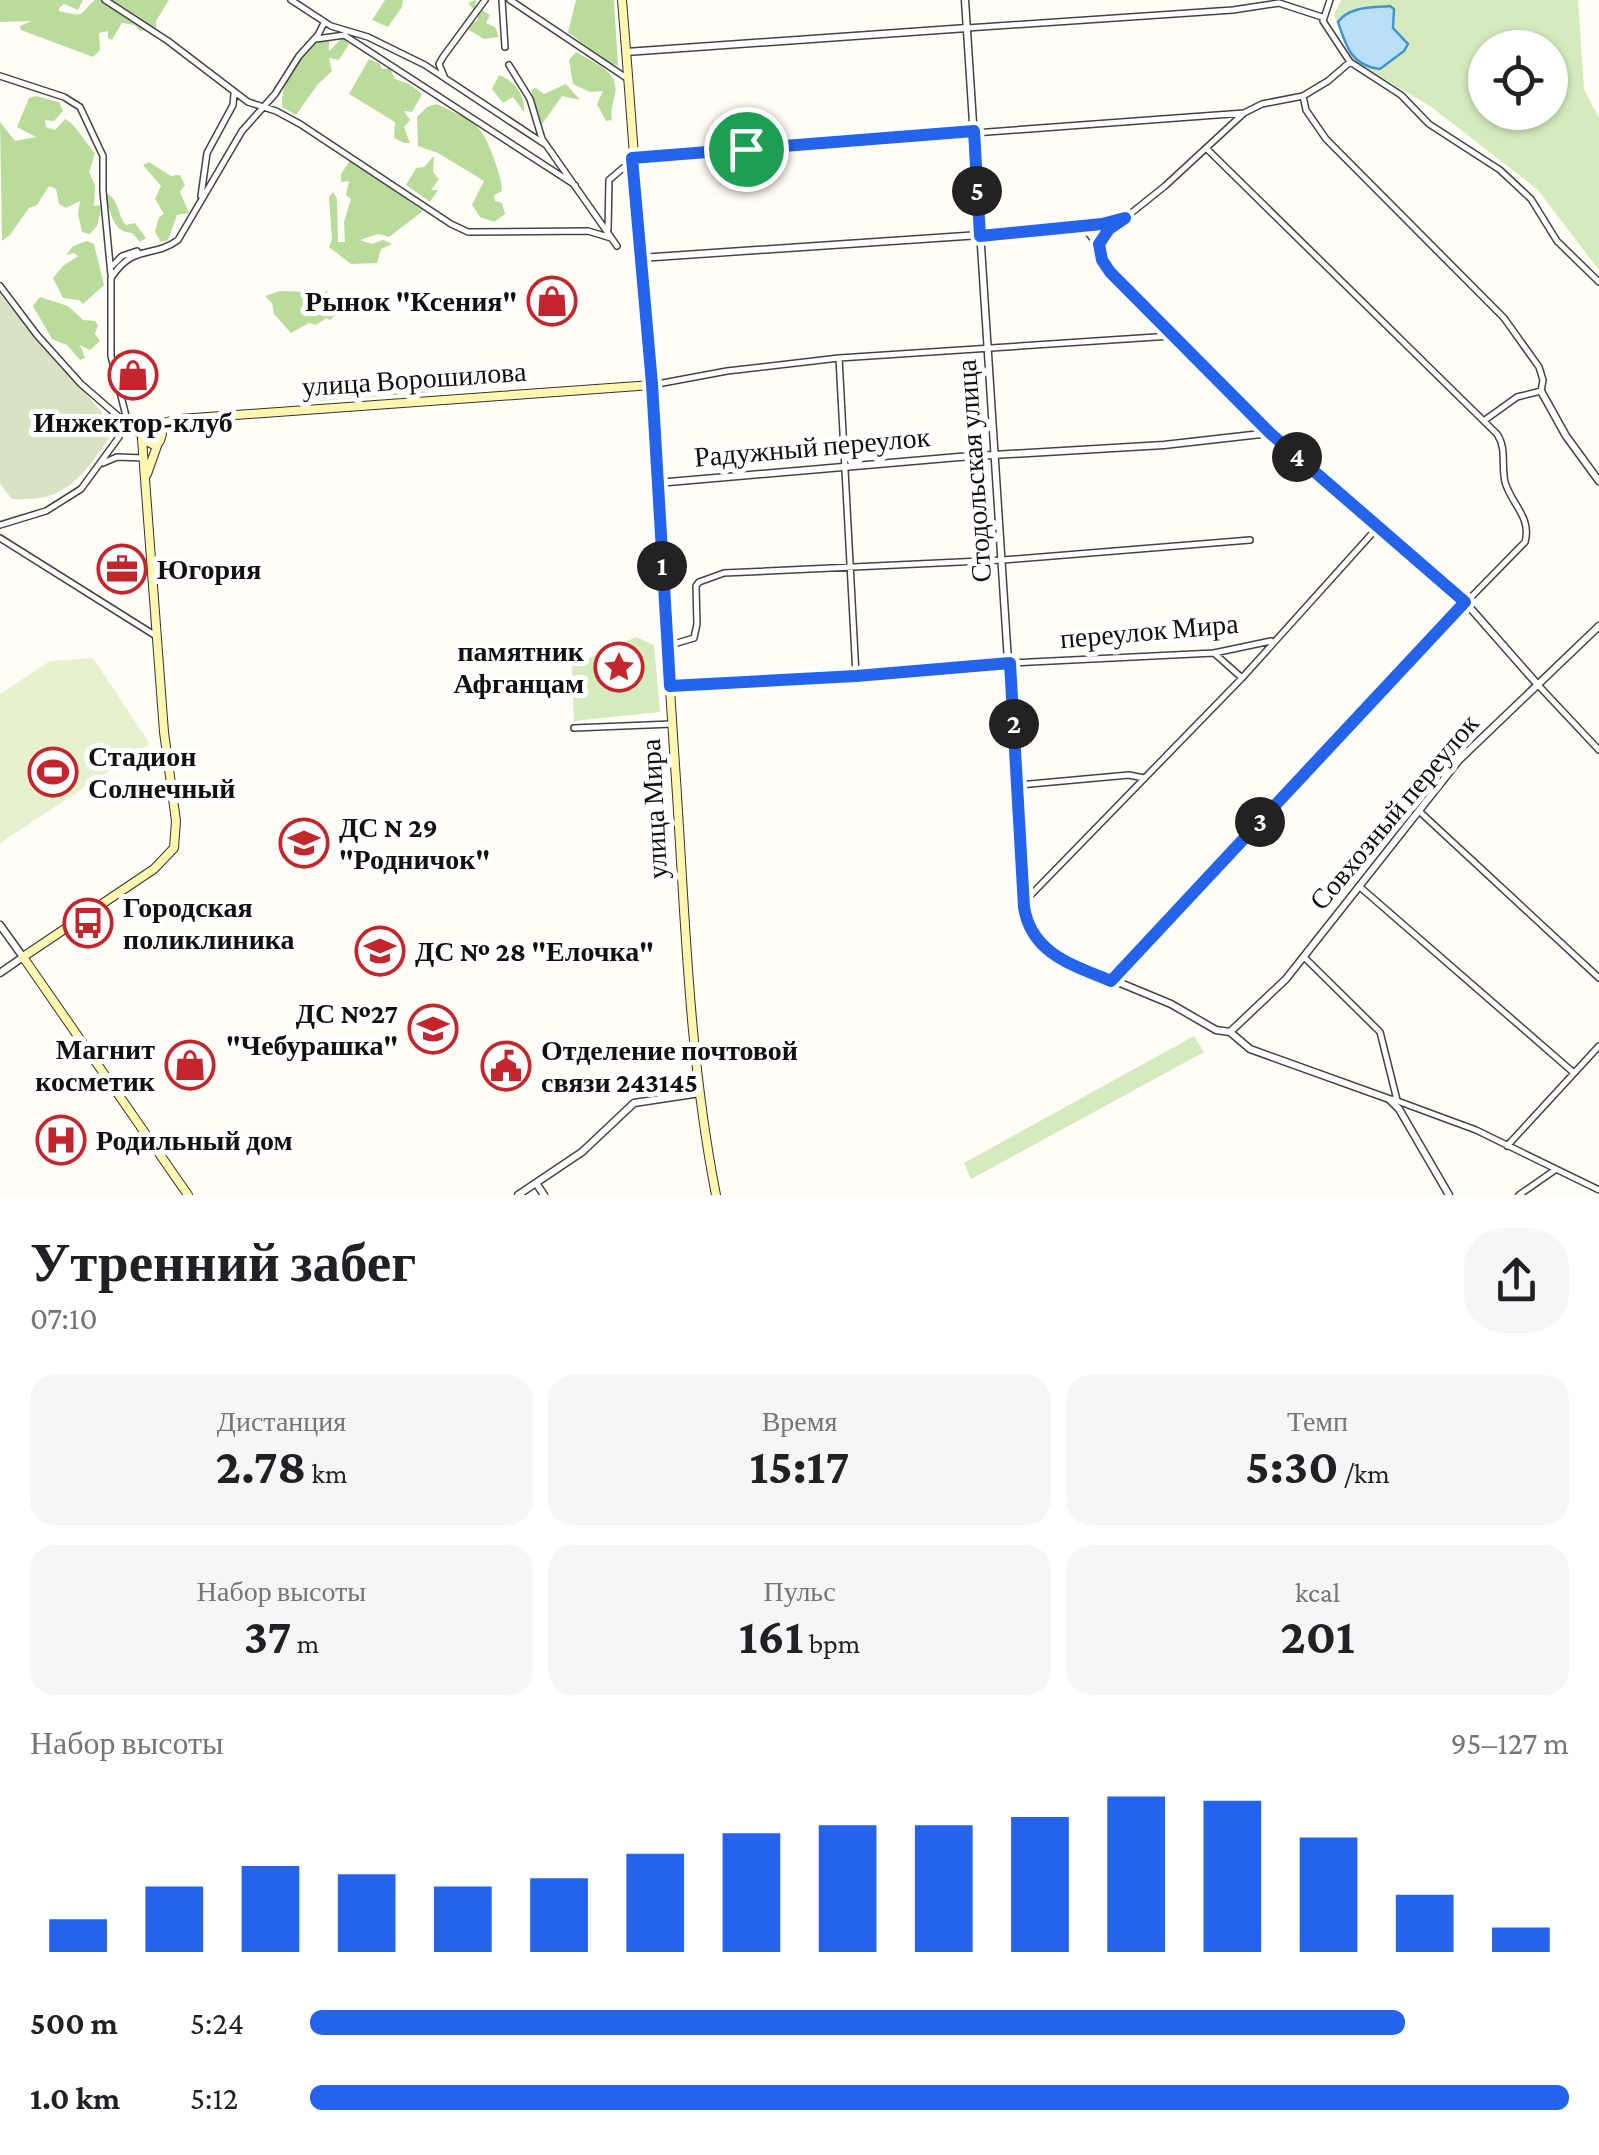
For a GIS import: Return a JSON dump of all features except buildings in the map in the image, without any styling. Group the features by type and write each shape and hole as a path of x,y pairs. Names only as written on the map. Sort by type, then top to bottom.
{"main road":[{"name":"улица Мира","path":"622,0 652,384 684,922 700,1092 716,1195"},
{"name":"улица Ворошилова","path":"149,425 180,419 652,384"},
{"path":"142,437 148,444 160,439 180,419"},
{"path":"145,478 160,439 158,427 149,425 142,437 156,636 176,822 174,848 154,869 24,958 188,1195"}],"street":[{"path":"105,0 182,51 231,90 262,109 276,111 300,124 468,232 588,231 609,235"},
{"path":"445,78 440,64 485,0"},
{"path":"502,0 505,47"},
{"path":"510,0 628,79"},
{"name":"Стодольская улица","path":"964,0 1024,902 1033,936 1058,956 1111,981"},
{"path":"1277,0 1322,17 1350,62 1401,95 1442,134 1500,170 1531,199 1557,241 1599,282"},
{"path":"1322,17 1330,0"},
{"path":"297,1 324,23 376,41 445,78 546,145"},
{"path":"626,52 1234,10 1254,3 1289,4"},
{"path":"111,278 116,260 129,253 175,244 234,144 324,23"},
{"path":"344,34 575,186"},
{"path":"314,40 353,34"},
{"path":"1098,248 1109,229 1207,149 1244,113 1262,104 1302,96 1350,62"},
{"path":"509,65 530,99 546,145 618,246"},
{"path":"0,76 80,106 103,156 111,278 111,356 130,420"},
{"path":"200,204 207,154 234,100 231,90"},
{"path":"1302,96 1306,110 1326,139 1504,318 1539,367 1542,391 1566,436 1599,481"},
{"path":"632,158 1244,113"},
{"path":"1207,149 1503,442 1506,483 1526,521 1527,534 1525,542 1111,981 1171,1004 1216,1030 1230,1032 1250,1049 1381,1095 1398,1105 1446,1117 1599,1190"},
{"path":"609,235 609,180 622,168"},
{"path":"640,258 980,236 1125,218"},
{"path":"1080,225 1091,234 1110,272 1162,320 1171,336 1270,433 1465,602 1599,750"},
{"path":"0,286 70,372 142,437"},
{"path":"652,384 839,358 1171,336"},
{"path":"839,358 856,676"},
{"path":"1485,421 1518,398 1542,391"},
{"path":"120,417 149,425"},
{"path":"0,525 62,504 81,489 119,437 120,417"},
{"name":"Радужный переулок","path":"658,483 1164,445 1270,433"},
{"path":"98,467 117,457 144,458"},
{"path":"1024,902 1242,678 1377,528"},
{"path":"0,538 156,636"},
{"path":"667,646 694,638 698,624 696,586 724,572 1002,560 1250,540"},
{"name":"Совхозный переулок","path":"1230,1032 1273,994 1467,752 1599,626"},
{"name":"переулок Мира","path":"670,686 1214,653 1272,641"},
{"path":"1214,653 1242,678"},
{"path":"574,728 672,724"},
{"path":"1018,785 1129,775 1144,778"},
{"path":"1419,811 1599,978"},
{"path":"1360,887 1574,1073"},
{"path":"0,924 24,958 0,973"},
{"path":"1304,957 1380,1032 1398,1105 1449,1195"},
{"path":"1507,1146 1599,1046"},
{"path":"518,1195 582,1152 634,1103 700,1092"},
{"path":"1519,1195 1555,1170"},
{"path":"536,1183 544,1195"}],"green space":[{"path":"0,0 83,0 78,10 64,4 59,8 79,14 95,0 169,0 156,21 156,29 140,31 135,25 122,23 112,40 108,31 99,33 100,50 93,57 21,30 20,26 31,21 0,22"},
{"path":"385,0 403,0 388,27 372,20"},
{"path":"476,0 475,6 490,15 486,23 495,27 499,37 484,39 464,27 478,20 478,14 468,3"},
{"path":"576,0 614,0 618,65 609,64 568,32"},
{"path":"1341,0 1578,0 1584,89 1599,118 1599,270 1537,189 1430,106 1353,61 1334,15"},
{"path":"343,37 349,44 339,60 329,58 332,71 296,115 282,107 288,76 299,57 315,42 325,38 329,51"},
{"path":"576,52 613,79 612,120 606,121 597,104 603,91 590,92 573,84 569,60"},
{"path":"369,59 382,69 390,68 395,79 422,94 412,112 404,111 410,120 404,127 410,143 394,138 395,122 349,94"},
{"path":"499,75 518,89 524,112 513,97 503,103 492,89"},
{"path":"566,84 580,100 562,96 540,127 531,90 536,88 544,94"},
{"path":"29,98 59,102 63,111 54,121 45,120 46,127 55,130 65,119 95,153 89,172 95,185 94,206 102,205 97,226 90,234 82,232 80,201 66,208 59,204 56,189 49,186 37,205 29,208 2,241 0,122 15,141 36,137 17,127"},
{"path":"437,104 473,123 489,146 502,186 502,191 494,195 495,201 502,203 505,214 494,222 480,217 472,205 484,181 438,153 418,146 417,117"},
{"path":"434,156 433,172 439,179 431,190 438,190 430,202 406,185 416,168 424,167"},
{"path":"351,159 423,211 389,237 378,234 360,240 392,244 381,249 377,263 351,264 329,247 329,197 333,192 337,199 338,242 345,242 344,222 351,199 346,195 349,181 341,182 341,174"},
{"path":"149,162 171,176 180,175 185,185 180,192 189,213 177,215 168,240 161,242 155,232 159,217 164,214 155,199 161,186 143,165"},
{"path":"108,194 126,225 135,223 146,238 140,242 132,233 120,229 105,198"},
{"path":"87,241 94,244 104,285 83,304 63,298 53,278 78,256 66,255 73,246"},
{"path":"280,291 314,292 314,297 327,291 332,305 337,302 340,311 330,320 309,323 291,333 265,296"},
{"path":"0,294 115,430 74,482 48,496 12,499 0,484"},
{"path":"40,297 68,306 83,320 98,325 95,334 100,341 90,350 80,345 85,358 80,360 67,345 52,339 33,306"},
{"path":"410,375 435,380 439,385 429,392 316,401 353,394 363,385 377,394 397,379"},
{"path":"636,637 654,645 660,712 574,721 572,666"},
{"name":"Стадион Солнечный","path":"93,658 150,744 0,843 0,694 50,661"},
{"path":"1194,1036 1204,1052 971,1179 964,1163"}],"water":[{"path":"1390,6 1394,9 1393,28 1408,44 1380,69 1370,67 1351,54 1338,22 1355,10"}],"place":[{"name":"Рынок \"Ксения\"","path":"552,301"},
{"name":"Инжектор-клуб","path":"133,375"},
{"name":"Югория","path":"122,569"},
{"name":"памятник Афганцам","path":"619,667"},
{"name":"Стадион Солнечный","path":"53,772"},
{"name":"ДС N 29 \"Родничок\"","path":"304,843"},
{"name":"Городская поликлиника","path":"88,923"},
{"name":"ДС № 28 \"Елочка\"","path":"380,951"},
{"name":"ДС №27 \"Чебурашка\"","path":"433,1029"},
{"name":"Магнит косметик","path":"190,1065"},
{"name":"Отделение почтовой связи 243145","path":"506,1066"},
{"name":"Родильный дом","path":"61,1140"}],"route":[{"path":"974,131 980,236 1102,224 1125,218 1109,229 1099,244 1102,260 1110,272 1162,320 1171,336 1270,433 1465,602 1111,981 1049,951 1029,930 1024,907 1010,663 670,686 652,384 632,158 746,149 974,131"}]}
